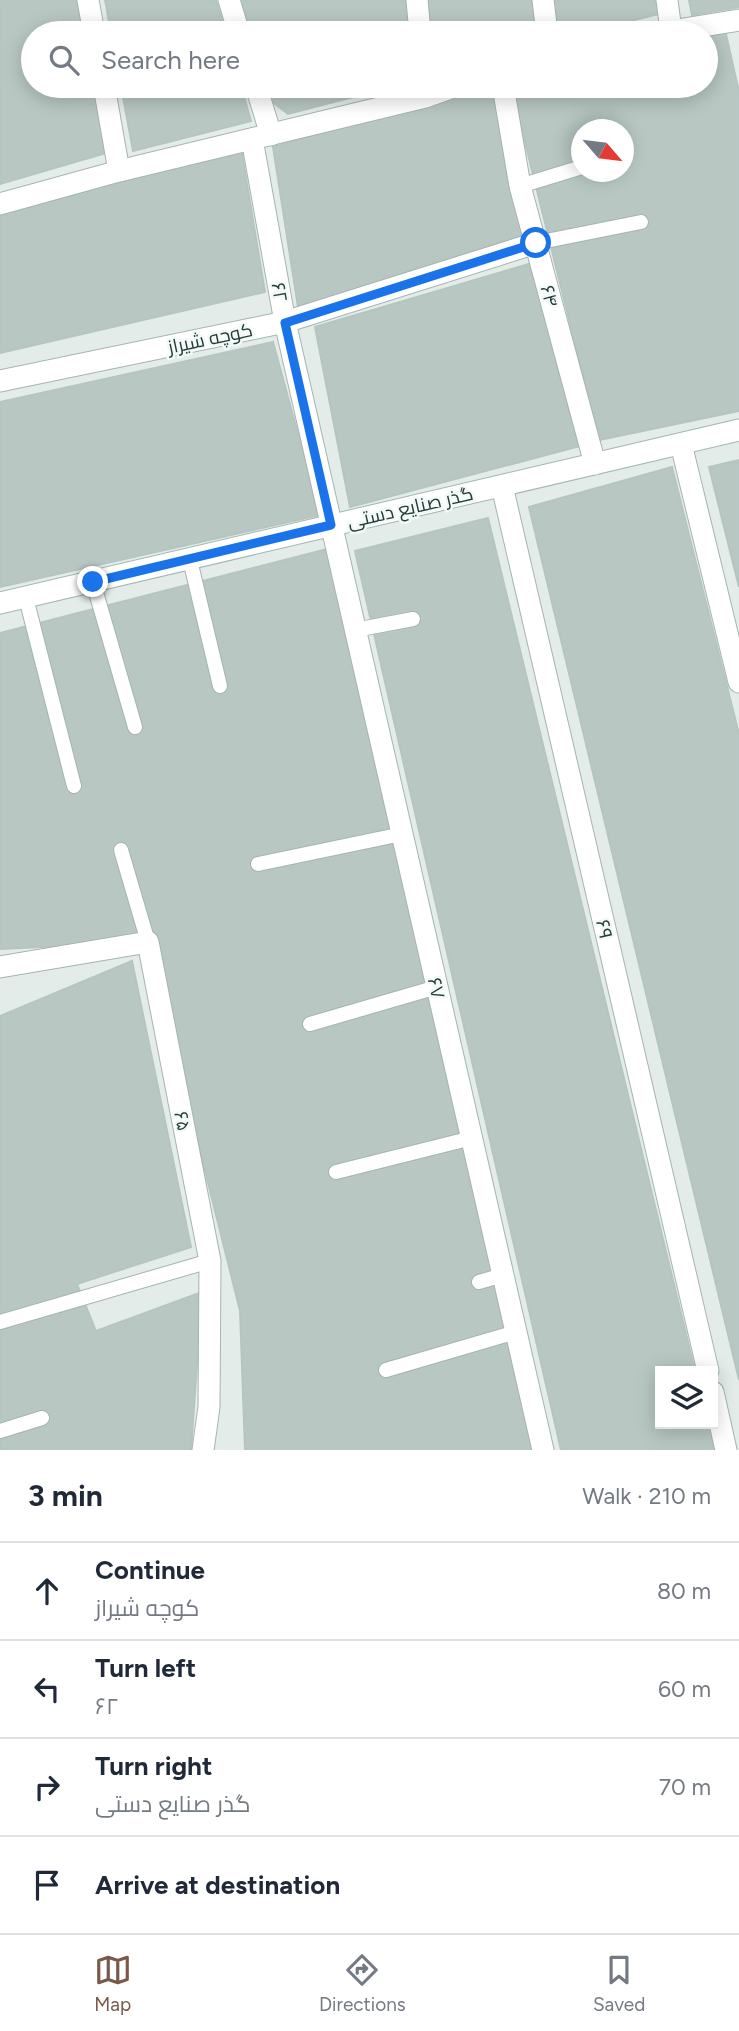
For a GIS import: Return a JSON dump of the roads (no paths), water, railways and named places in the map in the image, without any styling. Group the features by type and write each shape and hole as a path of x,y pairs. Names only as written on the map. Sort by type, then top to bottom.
{"street":[{"path":"88,0 92,21"},
{"path":"229,0 235,21"},
{"path":"417,0 419,21"},
{"path":"543,0 546,21"},
{"path":"666,21 667,0"},
{"path":"718,24 739,21"},
{"path":"106,98 119,171"},
{"name":"۶۲","path":"257,98 285,323 331,525"},
{"path":"0,204 119,171 262,137 399,98"},
{"name":"۶۴","path":"505,98 520,186 594,464"},
{"name":"کوچه شیراز","path":"0,381 285,323 536,243"},
{"name":"گذر صنایع دستی","path":"0,603 739,430"},
{"path":"681,444 739,682"},
{"name":"۶۹","path":"502,486 707,1366"},
{"name":"۶۷","path":"331,525 543,1450"},
{"path":"0,967 148,942"},
{"name":"۶۵","path":"148,942 210,1261 209,1407 203,1450"},
{"path":"718,1414 726,1450"}],"lane":[{"path":"520,186 571,170"},
{"path":"536,243 641,222"},
{"path":"190,559 220,686"},
{"path":"93,582 135,727"},
{"path":"26,598 74,786"},
{"path":"355,630 413,619"},
{"path":"258,864 402,834"},
{"path":"121,850 148,942"},
{"path":"310,1024 437,987"},
{"path":"336,1172 472,1138"},
{"path":"0,1322 210,1261"},
{"path":"479,1282 503,1275"},
{"path":"386,1370 516,1332"},
{"path":"0,1431 42,1418"}]}
